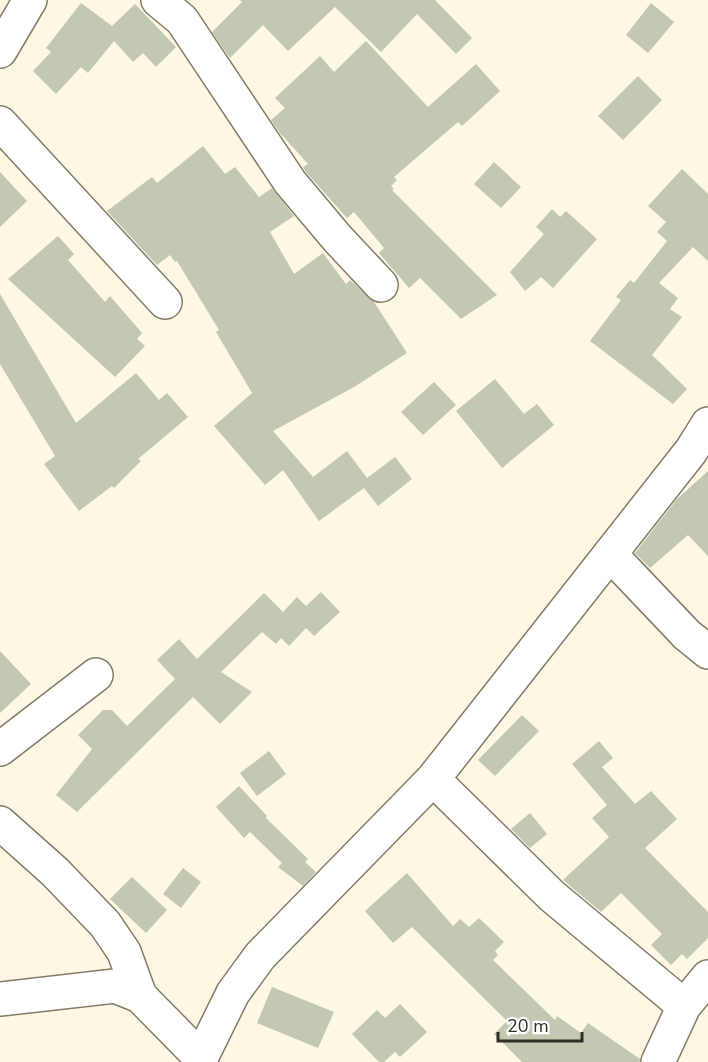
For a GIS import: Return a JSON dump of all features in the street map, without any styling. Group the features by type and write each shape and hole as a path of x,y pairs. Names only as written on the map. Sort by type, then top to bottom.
{"street":[{"path":"0,51 30,0"},
{"path":"158,0 182,20 290,182 381,285"},
{"path":"0,123 165,302"},
{"path":"0,823 55,872 105,924 124,952 140,996 201,1060 233,993 260,956 433,779 610,554 700,448 708,424"},
{"path":"610,554 687,635 708,652"},
{"path":"0,749 96,675"},
{"path":"433,779 552,896 684,1006"},
{"path":"658,1062 684,1006 708,977"},
{"path":"0,999 115,986 140,996"}],"building":[{"path":"240,0 435,0 472,38 456,54 417,14 381,52 335,7 288,51 263,25 230,58 212,32 242,2"},
{"path":"81,3 112,26 135,4 176,47 156,67 143,53 133,62 114,41 88,73 81,67 56,94 33,71 51,52 46,48"},
{"path":"651,3 674,22 648,53 626,35"},
{"path":"366,41 428,107 476,64 500,91 462,126 458,122 394,177 397,180 391,186 394,189 392,190 497,295 461,319 420,278 409,288 379,253 384,248 354,212 347,218 305,171 303,167 308,164 271,120 285,108 275,98 320,56 334,72"},
{"path":"638,76 662,100 623,140 598,116"},
{"path":"203,146 225,174 235,167 259,197 272,188 294,216 270,232 294,274 323,253 346,284 350,280 374,302 407,353 354,387 273,431 313,477 347,451 367,478 395,457 412,479 378,506 364,488 319,521 283,470 265,485 214,426 252,393 216,332 219,330 177,261 175,262 170,255 157,265 107,211 152,177 157,183"},
{"path":"494,162 521,187 501,208 474,184"},
{"path":"682,169 708,194 708,261 693,247 659,283 678,298 670,309 682,317 652,355 687,389 673,404 590,341 621,300 616,297 630,280 634,283 667,241 657,232 666,222 648,206"},
{"path":"0,172 27,201 0,227"},
{"path":"552,209 560,217 566,211 597,239 553,288 541,277 525,291 510,272 544,234 536,227"},
{"path":"58,236 74,254 68,260 105,302 110,296 142,333 137,339 145,346 115,377 8,279"},
{"path":"0,294 76,423 136,373 159,400 167,393 188,417 138,459 141,461 114,488 112,486 79,511 44,464 55,456 0,364"},
{"path":"495,379 524,414 537,404 554,425 502,468 456,411"},
{"path":"434,382 456,405 423,435 401,412"},
{"path":"708,471 708,556 688,535 650,568 635,553 677,499"},
{"path":"321,592 340,612 314,636 306,628 289,646 281,638 276,644 262,632 221,672 252,692 220,724 193,697 77,812 56,795 92,749 78,735 103,710 112,710 127,726 175,679 157,660 179,639 197,659 264,593 283,612 297,597 306,606"},
{"path":"0,651 31,684 0,713"},
{"path":"522,715 539,731 495,776 478,760"},
{"path":"599,741 613,758 602,767 635,804 651,791 677,819 645,848 708,912 708,938 687,959 682,954 671,965 651,945 662,934 621,893 601,912 563,880 609,837 592,818 607,805 572,764"},
{"path":"269,751 286,774 257,796 240,773"},
{"path":"239,786 267,816 266,818 308,859 305,862 316,872 303,886 278,867 282,863 250,832 244,838 216,807"},
{"path":"530,813 547,834 530,848 511,829"},
{"path":"183,868 201,882 181,908 163,894"},
{"path":"407,873 453,926 460,919 469,927 479,918 504,942 495,951 498,955 493,960 555,1020 557,1016 581,1033 588,1023 640,1059 640,1062 522,1062 494,1034 507,1021 412,927 393,943 365,911"},
{"path":"132,877 167,910 146,933 110,899"},
{"path":"272,987 334,1012 318,1048 257,1023"},
{"path":"400,1004 427,1032 400,1057 395,1052 384,1062 379,1062 352,1034 377,1010 385,1018"}]}
